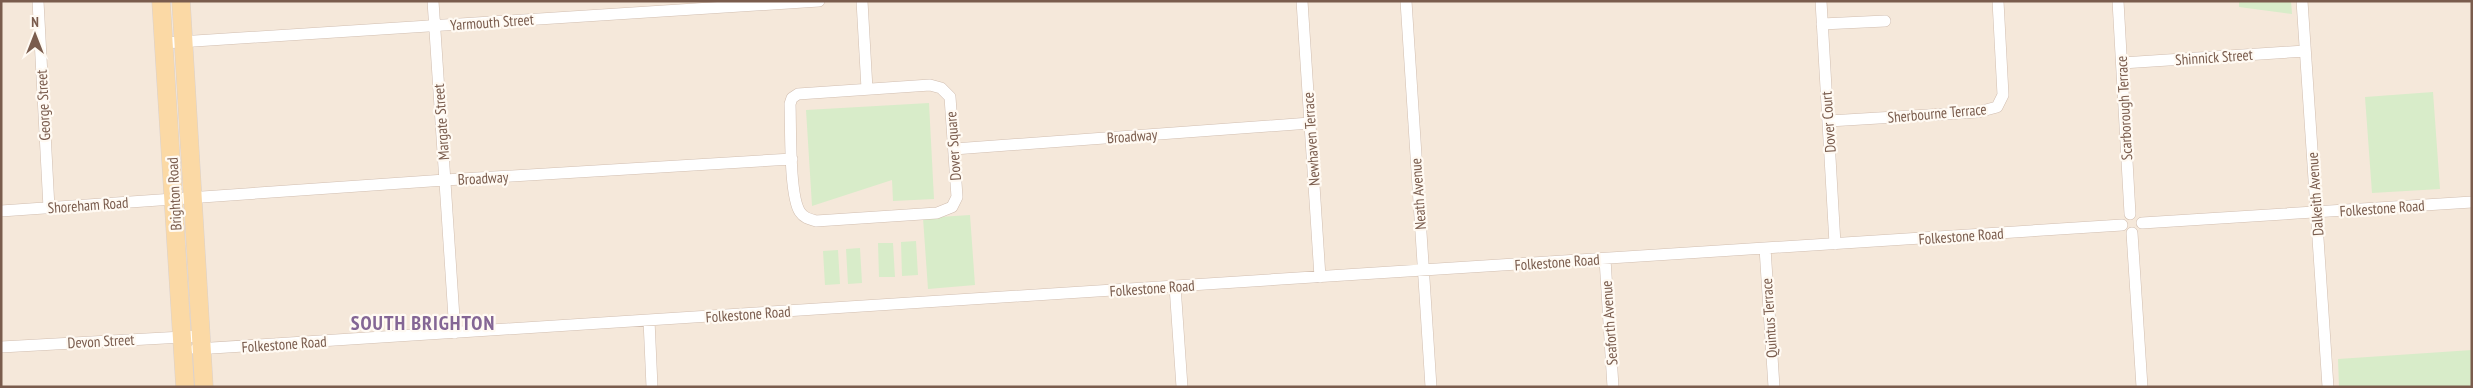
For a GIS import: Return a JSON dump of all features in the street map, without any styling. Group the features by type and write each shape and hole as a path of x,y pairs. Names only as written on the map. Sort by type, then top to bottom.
{"main road":[{"name":"Brighton Road","path":"161,1 185,387"},
{"name":"Brighton Road","path":"181,1 204,387"}],"street":[{"name":"George Street","path":"38,1 49,208"},
{"name":"Margate Street","path":"433,1 455,333"},
{"name":"Yarmouth Street","path":"164,43 819,1"},
{"path":"862,1 867,89"},
{"name":"Newhaven Terrace","path":"1302,1 1320,277"},
{"name":"Neath Avenue","path":"1406,1 1431,387"},
{"name":"Dover Court","path":"1821,1 1835,244"},
{"name":"Sherbourne Terrace","path":"1829,121 1978,112 1997,106 2004,95 1998,1"},
{"name":"Scarborough Terrace","path":"2118,1 2130,214"},
{"name":"Dalkeith Avenue","path":"2302,1 2328,387"},
{"path":"1822,24 1885,21"},
{"name":"Shinnick Street","path":"2122,63 2305,51"},
{"name":"Dover Square","path":"930,85 947,91 950,97 957,197 952,207 945,211 816,221 802,214 796,204 792,159 790,104 792,98 798,94 867,89 930,85"},
{"name":"Broadway","path":"954,148 1310,123"},
{"name":"Broadway","path":"174,200 445,180 792,159"},
{"name":"Shoreham Road","path":"1,211 174,200"},
{"name":"Folkestone Road","path":"2142,223 2472,202"},
{"path":"2130,214 2137,215 2142,223 2138,231 2132,234 2127,232 2122,225 2125,217 2130,214"},
{"name":"Folkestone Road","path":"201,342 455,333 2122,225"},
{"path":"2132,234 2142,387"},
{"name":"Quintus Terrace","path":"1765,248 1774,387"},
{"name":"Seaforth Avenue","path":"1605,258 1613,387"},
{"path":"1175,286 1182,387"},
{"path":"649,320 652,387"},
{"name":"Devon Street","path":"1,347 201,342"}],"shaded area":[{"path":"1,1 2472,1 2472,387 1,387"}],"green space":[{"path":"2239,1 2291,1 2292,14 2239,7"},
{"path":"2433,92 2440,189 2372,193 2365,97"},
{"path":"929,103 934,199 893,201 892,180 812,206 806,110"},
{"path":"970,215 975,285 928,289 923,218"},
{"path":"916,241 918,275 902,276 901,242"},
{"path":"878,243 893,243 895,277 879,277"},
{"path":"860,248 862,283 848,284 846,249"},
{"path":"838,250 840,284 825,285 823,251"},
{"path":"2472,350 2472,387 2339,387 2338,359"}],"district":[{"name":"SOUTH BRIGHTON","path":"423,323"}]}
